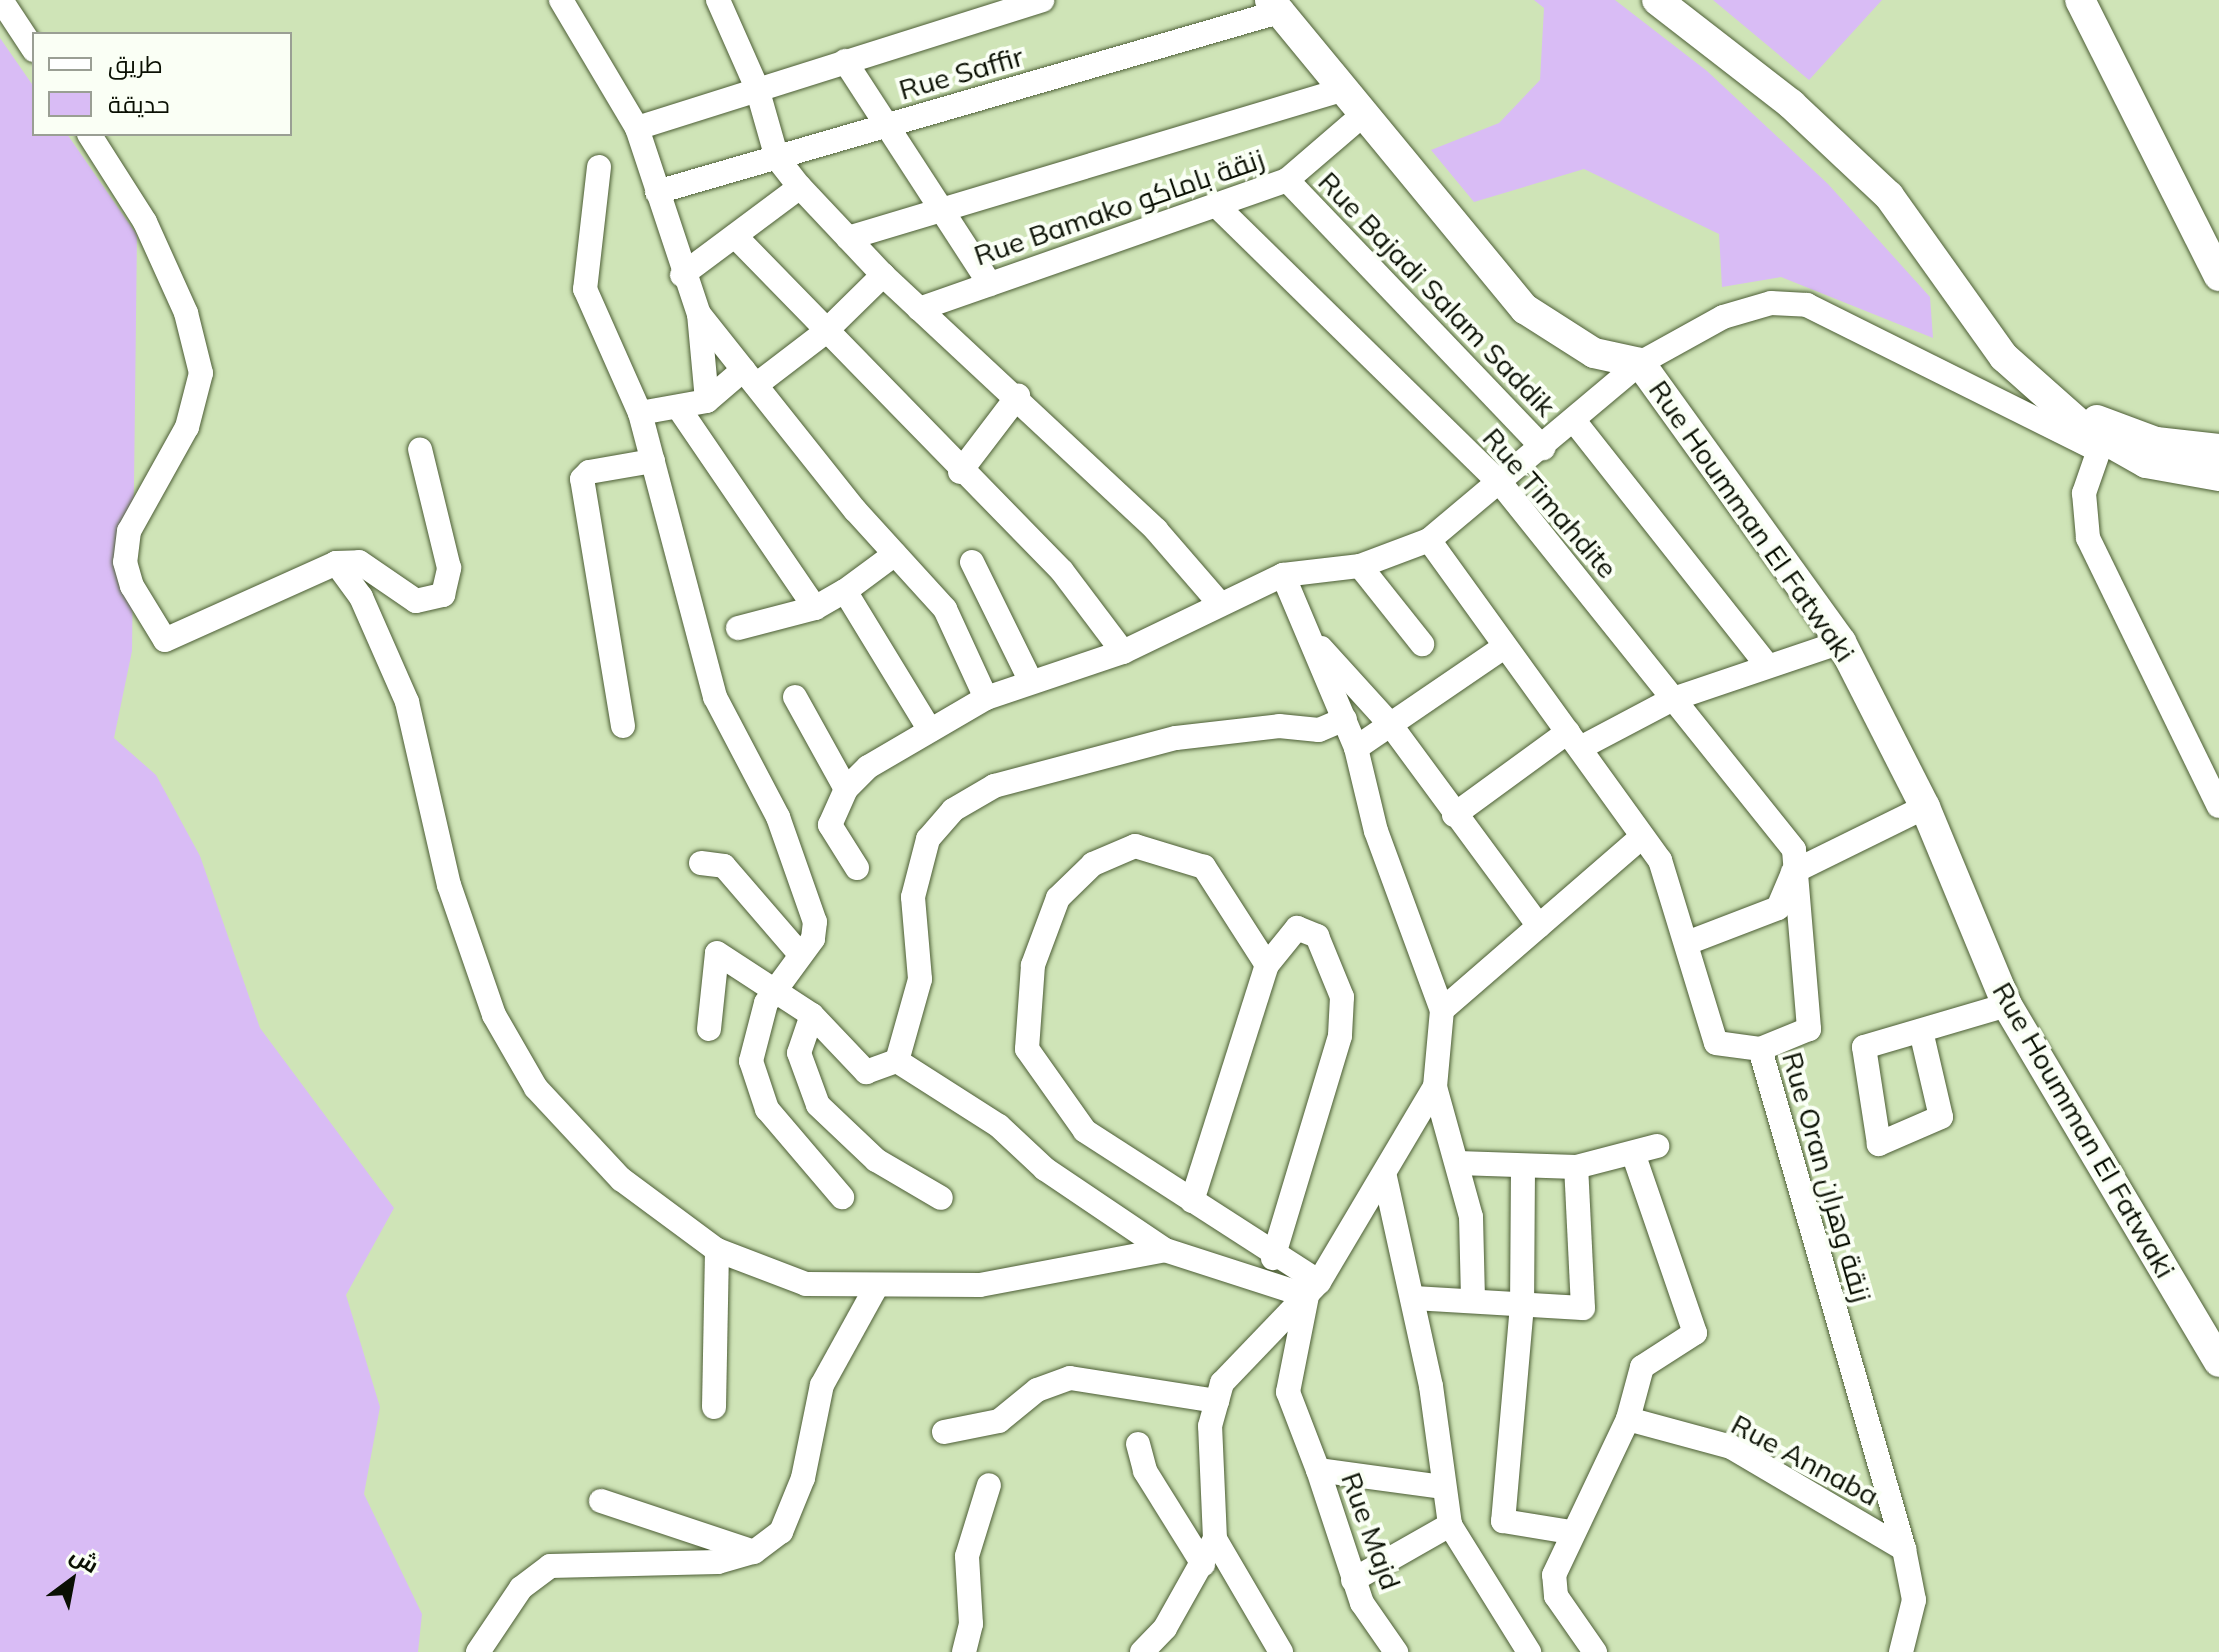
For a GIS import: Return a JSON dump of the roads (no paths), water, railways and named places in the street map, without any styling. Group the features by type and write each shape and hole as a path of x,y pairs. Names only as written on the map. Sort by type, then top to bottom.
{"street":[{"path":"1,0 32,47"},
{"path":"561,0 637,128 682,275 699,314 895,554 945,609 986,698"},
{"path":"718,0 757,88 777,158 800,187 883,275 1018,396 1220,604"},
{"path":"637,128 1042,0"},
{"path":"1657,0 1791,104 1889,196 2004,357 2056,414 2099,450 2146,463 2219,476"},
{"path":"2087,4 2206,231 2219,276"},
{"name":"Rue Houmman El Fatwaki","path":"1276,5 1525,309 1594,353 1640,363 1841,642 1925,807 2007,1005 2219,1362"},
{"name":"Rue Saffir","path":"657,192 887,126 1276,5"},
{"path":"845,61 990,284"},
{"path":"848,238 1345,89"},
{"name":"Rue Bamako زنقة باماكو","path":"919,309 1287,180 1365,113"},
{"path":"90,136 145,222 186,313 201,373 187,427 129,531 125,562 132,586 165,640 336,563 359,562 416,601 443,595 449,568 420,449"},
{"path":"599,167 585,289 640,413 715,697 778,817 815,922 800,954 776,988 751,1061 767,1109 842,1197"},
{"name":"Rue Bajadi Salam Saddik","path":"1287,180 1543,448"},
{"path":"682,275 800,187"},
{"name":"Rue Timahdite","path":"1217,206 1502,485 1794,850 1793,872 1809,1029 1760,1049"},
{"path":"735,236 824,333 1062,571 1123,652"},
{"path":"640,413 707,401 824,333 883,275"},
{"path":"857,868 830,825 846,789 868,767 986,698 1030,680 1123,652 1283,575 1360,566 1429,540 1502,485 1640,363 1723,317 1771,303 1807,305 2056,414 2146,463"},
{"path":"699,314 707,401"},
{"path":"960,472 1018,396"},
{"path":"678,407 815,608"},
{"path":"2056,414 2212,444"},
{"path":"1575,422 1766,664"},
{"path":"2099,450 2084,493 2088,538 2219,806"},
{"path":"623,726 582,479 653,461"},
{"name":"Rue Oran زنقة وهران","path":"1429,540 1660,860 1716,1043 1760,1049 1904,1549 1914,1600 1901,1652"},
{"path":"738,628 815,608 845,591 895,554"},
{"path":"972,562 1030,680"},
{"path":"336,563 361,597 407,702 449,885 494,1015 536,1088 621,1179 717,1250 806,1284 875,1289 980,1285 1165,1250"},
{"path":"1360,566 1422,644"},
{"path":"1283,575 1316,643 1356,748 1376,831 1442,1010 1435,1087 1471,1217 1473,1300"},
{"path":"845,591 930,730"},
{"path":"1454,815 1575,740 1766,664 1841,642"},
{"path":"1316,643 1390,724 1454,815 1539,926"},
{"path":"1356,748 1504,647"},
{"path":"795,697 846,789"},
{"path":"897,1061 920,979 913,897 928,839 953,810 994,786 1176,738 1279,726 1319,730 1345,719"},
{"path":"1687,943 1778,908 1793,872 1925,807"},
{"path":"1442,1010 1642,837"},
{"path":"1267,965 1204,867 1135,846 1093,864 1058,898 1033,965 1027,1049 1050,1087 1085,1131 1192,1201 1313,1289"},
{"path":"701,863 724,866 800,954"},
{"path":"1192,1201 1267,965 1297,928 1317,936 1342,997 1340,1036 1273,1258"},
{"path":"709,1029 717,953 776,988 812,1015 866,1072 897,1061"},
{"path":"1921,1031 1941,1117 1879,1144 1864,1047 2007,1005"},
{"path":"812,1015 799,1053 818,1105 876,1160 941,1198"},
{"path":"897,1061 999,1126 1045,1169 1165,1250 1313,1289"},
{"path":"1281,1652 1215,1539 1210,1426 1222,1383 1313,1289 1385,1177 1435,1087"},
{"path":"1458,1163 1523,1168 1576,1167 1657,1146"},
{"path":"1595,1652 1556,1596 1554,1575 1571,1532 1628,1419 1642,1367 1695,1333 1633,1153"},
{"path":"1413,1298 1583,1308 1576,1167"},
{"path":"1523,1168 1522,1305 1503,1521 1571,1532"},
{"path":"1385,1177 1413,1298 1450,1525 1529,1652"},
{"path":"714,1407 717,1250"},
{"path":"478,1652 521,1588 550,1566 718,1562 754,1552 781,1532 793,1508 822,1385 875,1289"},
{"name":"Rue Majd","path":"1313,1289 1288,1392 1318,1470 1353,1580 1396,1652"},
{"path":"944,1432 999,1421 1037,1390 1070,1378 1217,1401"},
{"name":"Rue Annaba","path":"1628,1419 1731,1447 1904,1549"},
{"path":"1138,1444 1145,1471 1203,1564"},
{"path":"1318,1470 1442,1487"},
{"path":"964,1652 971,1624 967,1556 989,1485"},
{"path":"601,1501 754,1552"},
{"path":"1353,1580 1450,1525"},
{"path":"1142,1652 1203,1564 1215,1539"}]}
